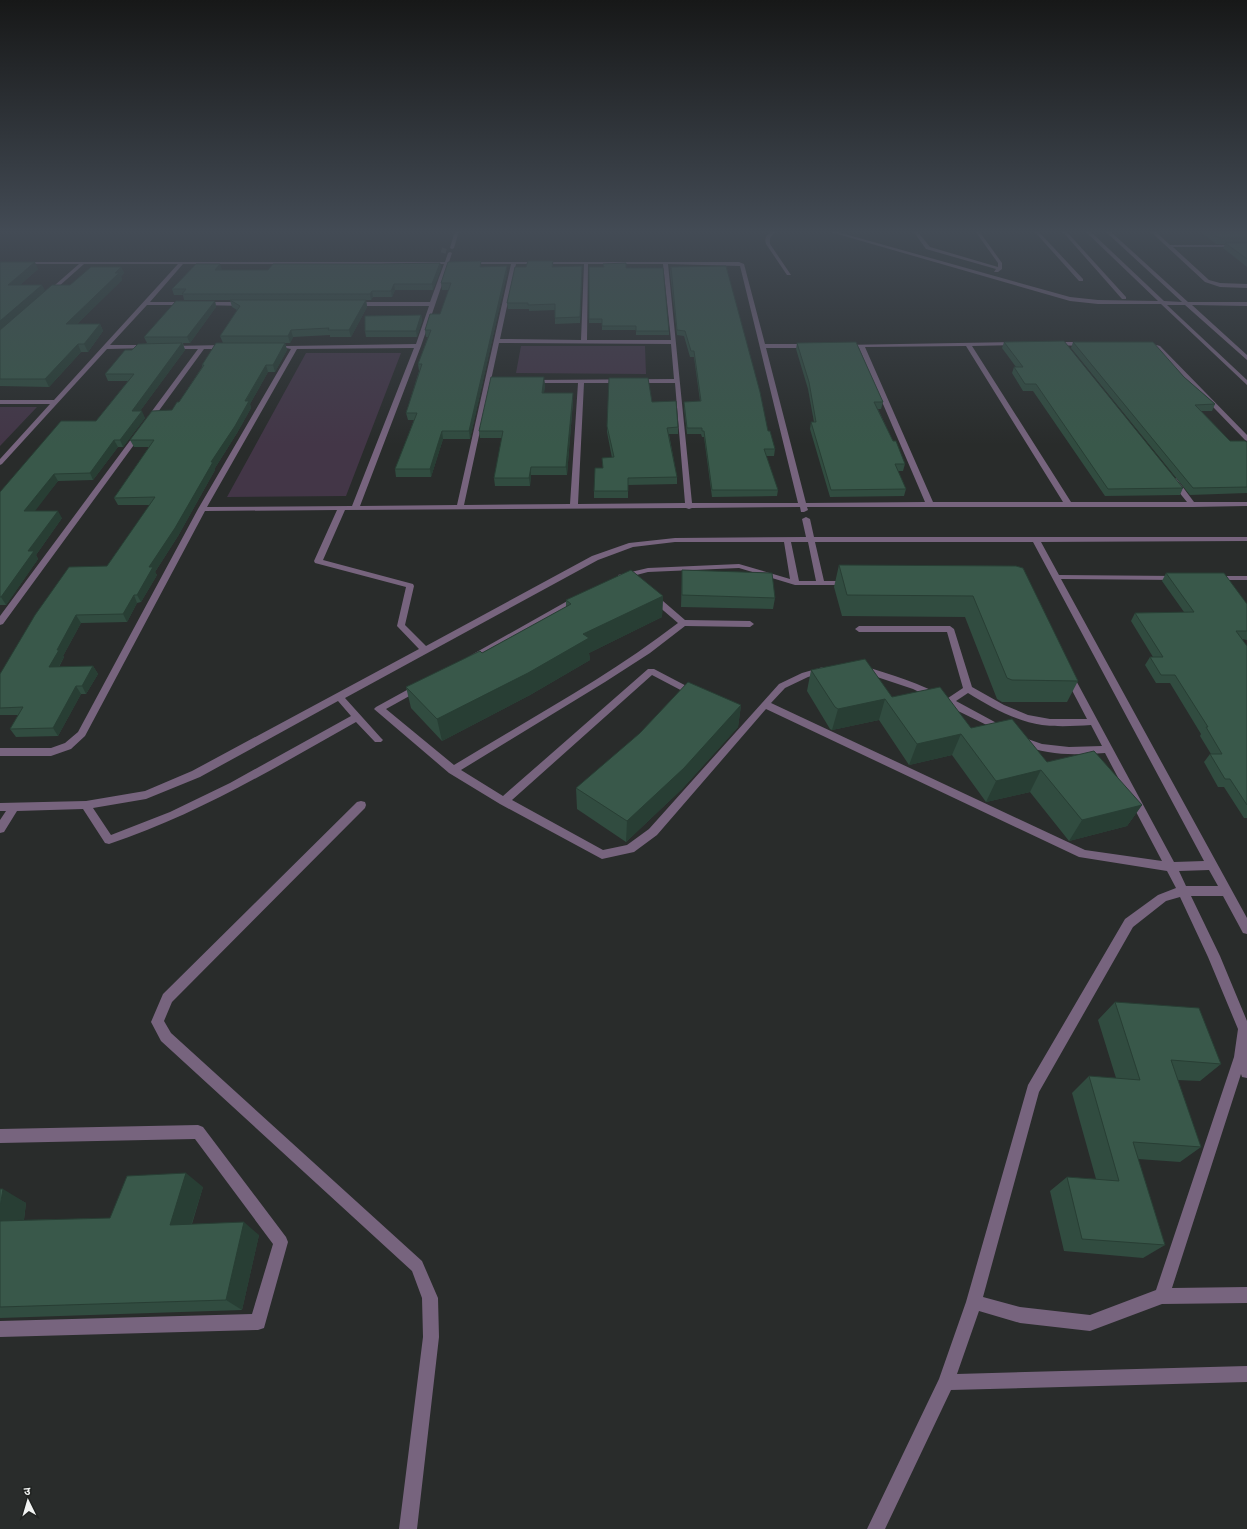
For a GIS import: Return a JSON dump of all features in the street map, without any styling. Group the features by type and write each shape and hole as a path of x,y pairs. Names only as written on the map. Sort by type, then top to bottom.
{"street":[{"path":"460,507 506,302"},
{"path":"584,341 585,302"},
{"path":"669,302 689,507"},
{"path":"751,302 803,508"},
{"path":"1109,302 1247,304"},
{"path":"0,463 145,303 249,304"},
{"path":"344,304 431,304 418,346 355,508"},
{"path":"1163,304 1247,384"},
{"path":"1187,304 1247,358"},
{"path":"498,341 674,342"},
{"path":"1047,344 1065,347 1094,343"},
{"path":"1141,343 1151,344 1158,347 1247,439"},
{"path":"838,346 1023,344"},
{"path":"968,345 1069,505"},
{"path":"279,347 418,346"},
{"path":"762,346 815,346"},
{"path":"861,346 930,504"},
{"path":"106,347 157,347"},
{"path":"165,347 233,347"},
{"path":"0,622 202,347"},
{"path":"0,752 51,752 68,746 82,734 202,509 294,347"},
{"path":"574,507 580,381"},
{"path":"526,382 677,381"},
{"path":"488,382 496,382"},
{"path":"0,402 56,402"},
{"path":"0,452 10,452"},
{"path":"1168,474 1193,505"},
{"path":"202,509 460,507 803,508 930,504 1247,504"},
{"path":"342,508 318,561 410,586 401,626 425,650"},
{"path":"806,520 812,540 821,583"},
{"path":"0,807 86,805 146,794 196,774 595,558 632,545 675,540 1247,539"},
{"path":"787,540 795,583"},
{"path":"1036,540 1247,929"},
{"path":"610,581 627,574 648,570 739,566 795,583 860,583"},
{"path":"627,574 683,623"},
{"path":"1057,577 1182,578"},
{"path":"1206,578 1247,578"},
{"path":"1222,578 1230,589"},
{"path":"461,663 584,594"},
{"path":"453,770 602,680 647,651 683,623 750,624"},
{"path":"859,630 950,629 968,689 1007,711 1035,720 1094,722"},
{"path":"1065,667 1171,867 1214,956 1244,1029 1240,1057 1162,1296"},
{"path":"427,682 379,709 453,770 504,801 602,855 630,849 653,832 744,720 765,704 782,686 805,675 828,668 836,668"},
{"path":"851,668 859,668 889,676 950,701 1012,735 1042,748 1069,750 1109,749"},
{"path":"504,801 651,671 699,697"},
{"path":"950,701 968,689"},
{"path":"338,697 378,740"},
{"path":"765,704 1083,854 1171,867 1212,865"},
{"path":"86,805 109,840 174,815 227,789 357,718"},
{"path":"361,805 167,998 157,1022 166,1037 417,1266 430,1298 431,1337 408,1529"},
{"path":"0,829 14,806"},
{"path":"876,1529 946,1382 974,1302 1033,1090 1129,923 1162,898 1182,891 1226,891"},
{"path":"1240,1057 1247,1072"},
{"path":"0,1136 198,1132 281,1242 258,1322 0,1329"},
{"path":"974,1302 1020,1315 1090,1323 1162,1296 1247,1295"},
{"path":"946,1382 1247,1374"}],"shaded area":[{"path":"521,346 645,346 646,374 516,373"},
{"path":"306,353 401,353 346,496 227,497"},
{"path":"0,407 37,407 0,446"}],"building":[{"path":"0,302 22,302 0,321"},
{"path":"32,302 88,302 66,324 100,324 84,344 78,344 45,379 0,379 0,330"},
{"path":"175,302 214,302 187,337 144,337"},
{"path":"234,302 365,302 349,330 328,330 329,328 291,330 288,336 220,336 240,306"},
{"path":"444,302 499,302 469,431 442,431 430,469 395,469 417,413 406,413 422,364 418,364 431,330 425,330 430,314 440,314"},
{"path":"581,302 580,317 555,318 555,304 528,305 528,303 507,303"},
{"path":"589,302 666,302 669,331 636,331 636,326 602,326 602,319 589,319"},
{"path":"674,302 736,302 760,392 768,431 770,431 775,449 764,449 778,490 712,490 704,431 702,431 702,428 687,428 684,402 701,401 694,351 691,351 685,331 677,330"},
{"path":"421,315 416,331 365,331 365,316"},
{"path":"1064,341 1183,488 1108,489 1036,384 1025,384 1014,367 1023,367 1004,342"},
{"path":"856,342 883,402 874,402 893,441 896,441 905,464 895,464 906,489 831,490 811,422 816,422 809,382 797,343"},
{"path":"1073,342 1153,342 1184,377 1215,404 1195,405 1230,441 1247,442 1247,487 1193,488"},
{"path":"182,343 132,411 142,411 120,440 114,440 90,473 54,474 24,511 58,511 28,551 34,551 0,597 0,492 61,421 96,421 134,374 105,374 125,350 132,350 138,344"},
{"path":"216,343 285,343 273,365 266,365 245,401 249,401 235,426 211,462 213,462 175,528 149,567 153,567 137,595 134,595 123,614 76,615 49,667 93,666 82,686 76,686 53,728 10,729 23,707 0,708 0,674 35,615 69,567 107,566 155,497 114,498 154,440 130,440 152,411 172,410 204,365 202,365"},
{"path":"491,377 544,377 542,393 573,393 566,467 531,467 529,478 494,478 503,431 479,431"},
{"path":"609,378 648,378 652,402 676,401 678,427 667,428 677,477 628,478 628,491 594,491 595,468 603,468 602,458 614,457 607,426"},
{"path":"839,565 1016,566 1023,568 1078,681 1012,680 1007,678 973,596 847,595"},
{"path":"631,570 663,596 583,634 589,638 528,673 437,719 406,687 480,651 482,653 571,604 566,600"},
{"path":"682,570 772,573 775,598 682,595"},
{"path":"1166,573 1224,573 1247,604 1247,631 1236,631 1247,646 1247,805 1230,779 1225,779 1210,754 1222,754 1206,727 1208,727 1175,675 1161,675 1150,657 1163,657 1135,613 1194,612"},
{"path":"865,659 892,697 940,687 971,728 1012,719 1047,762 1094,751 1142,805 1082,820 1041,770 996,781 961,734 917,744 885,699 838,709 835,707 811,670"},
{"path":"688,682 741,705 684,768 627,821 576,788 640,733"},
{"path":"1115,1002 1199,1008 1221,1064 1171,1060 1201,1147 1133,1142 1165,1245 1082,1239 1067,1177 1119,1181 1089,1076 1140,1080"},
{"path":"186,1173 170,1225 244,1222 226,1300 0,1307 0,1221 110,1218 127,1176"},
{"path":"0,1189 3,1189 0,1207"}]}
